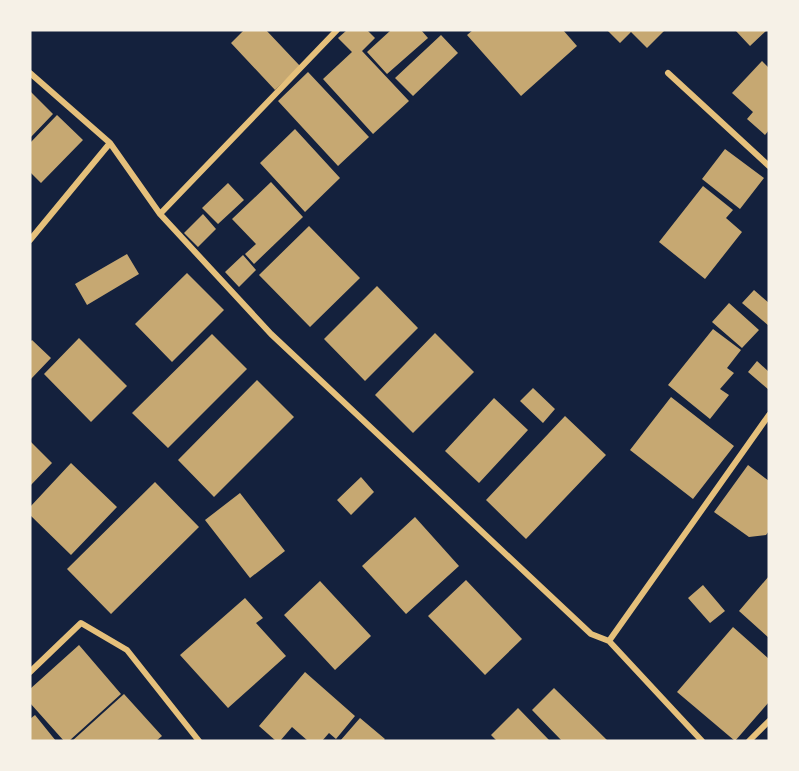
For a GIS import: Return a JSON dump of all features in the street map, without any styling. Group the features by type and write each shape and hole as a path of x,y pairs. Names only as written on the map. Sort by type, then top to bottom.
{"street":[{"path":"160,214 337,30"},
{"path":"30,73 110,143 160,214 272,334 591,634 609,641 702,741"},
{"path":"668,73 769,166"},
{"path":"30,240 110,143"},
{"path":"609,641 769,415"},
{"path":"30,672 81,623 127,650 199,741"},
{"path":"748,741 769,721"}],"building":[{"path":"244,30 266,30 300,66 275,90 231,43"},
{"path":"347,30 367,30 375,38 362,51 409,101 373,134 323,79 352,52 338,38"},
{"path":"391,30 421,30 428,38 387,74 367,52"},
{"path":"473,30 563,30 577,46 521,96 467,35"},
{"path":"607,30 665,30 647,48 631,32 620,43"},
{"path":"735,30 767,30 750,46"},
{"path":"441,35 458,53 413,96 395,78"},
{"path":"762,61 769,68 769,130 765,135 747,119 753,112 732,93"},
{"path":"308,72 369,137 338,166 278,101"},
{"path":"30,91 53,114 30,138"},
{"path":"57,115 83,140 41,183 30,172 30,143"},
{"path":"295,129 340,178 305,212 260,163"},
{"path":"725,149 764,178 740,209 702,179"},
{"path":"271,182 303,217 254,264 245,254 256,244 232,219"},
{"path":"228,183 244,200 218,224 202,208"},
{"path":"703,186 733,210 726,218 742,232 705,279 659,242"},
{"path":"203,214 216,229 198,247 184,233"},
{"path":"309,226 360,278 310,327 259,275"},
{"path":"127,254 139,274 87,305 75,284"},
{"path":"243,255 256,270 239,287 225,272"},
{"path":"187,273 224,310 172,362 135,324"},
{"path":"377,286 418,328 365,381 324,339"},
{"path":"754,290 769,303 769,326 742,303"},
{"path":"729,303 759,330 742,348 712,322"},
{"path":"713,329 741,350 727,368 734,373 720,389 729,395 710,419 668,385"},
{"path":"435,333 474,372 413,433 375,395"},
{"path":"212,334 247,369 168,448 132,413"},
{"path":"79,338 127,386 91,422 44,374"},
{"path":"32,340 51,358 31,379 30,342"},
{"path":"757,361 769,372 769,390 748,372"},
{"path":"257,380 294,417 214,497 178,460"},
{"path":"533,388 555,409 543,423 520,401"},
{"path":"671,397 734,446 693,499 630,450"},
{"path":"494,398 528,430 479,483 445,451"},
{"path":"565,416 606,455 526,539 486,500"},
{"path":"30,441 52,463 30,486"},
{"path":"71,463 117,507 71,555 30,515 30,507"},
{"path":"748,465 769,481 769,531 766,535 749,537 714,512"},
{"path":"361,477 374,492 351,515 337,500"},
{"path":"155,482 199,527 111,614 67,569"},
{"path":"240,493 285,551 250,578 205,520"},
{"path":"415,517 459,566 406,614 362,566"},
{"path":"769,576 769,638 739,611"},
{"path":"466,580 522,639 485,675 428,616"},
{"path":"320,581 371,636 335,670 284,615"},
{"path":"703,585 725,611 710,623 688,598"},
{"path":"245,598 263,618 256,623 286,656 228,708 180,655"},
{"path":"733,627 769,659 769,702 735,741 677,692"},
{"path":"79,645 121,694 69,741 64,741 30,703 30,689"},
{"path":"305,672 355,716 336,739 329,733 322,741 308,741 292,727 280,741 276,741 259,726"},
{"path":"554,688 608,741 562,741 532,710"},
{"path":"124,694 162,736 156,741 72,741"},
{"path":"518,708 550,741 497,741 491,735"},
{"path":"35,715 56,741 30,741 30,719"},
{"path":"360,718 385,739 383,741 340,741"}]}
